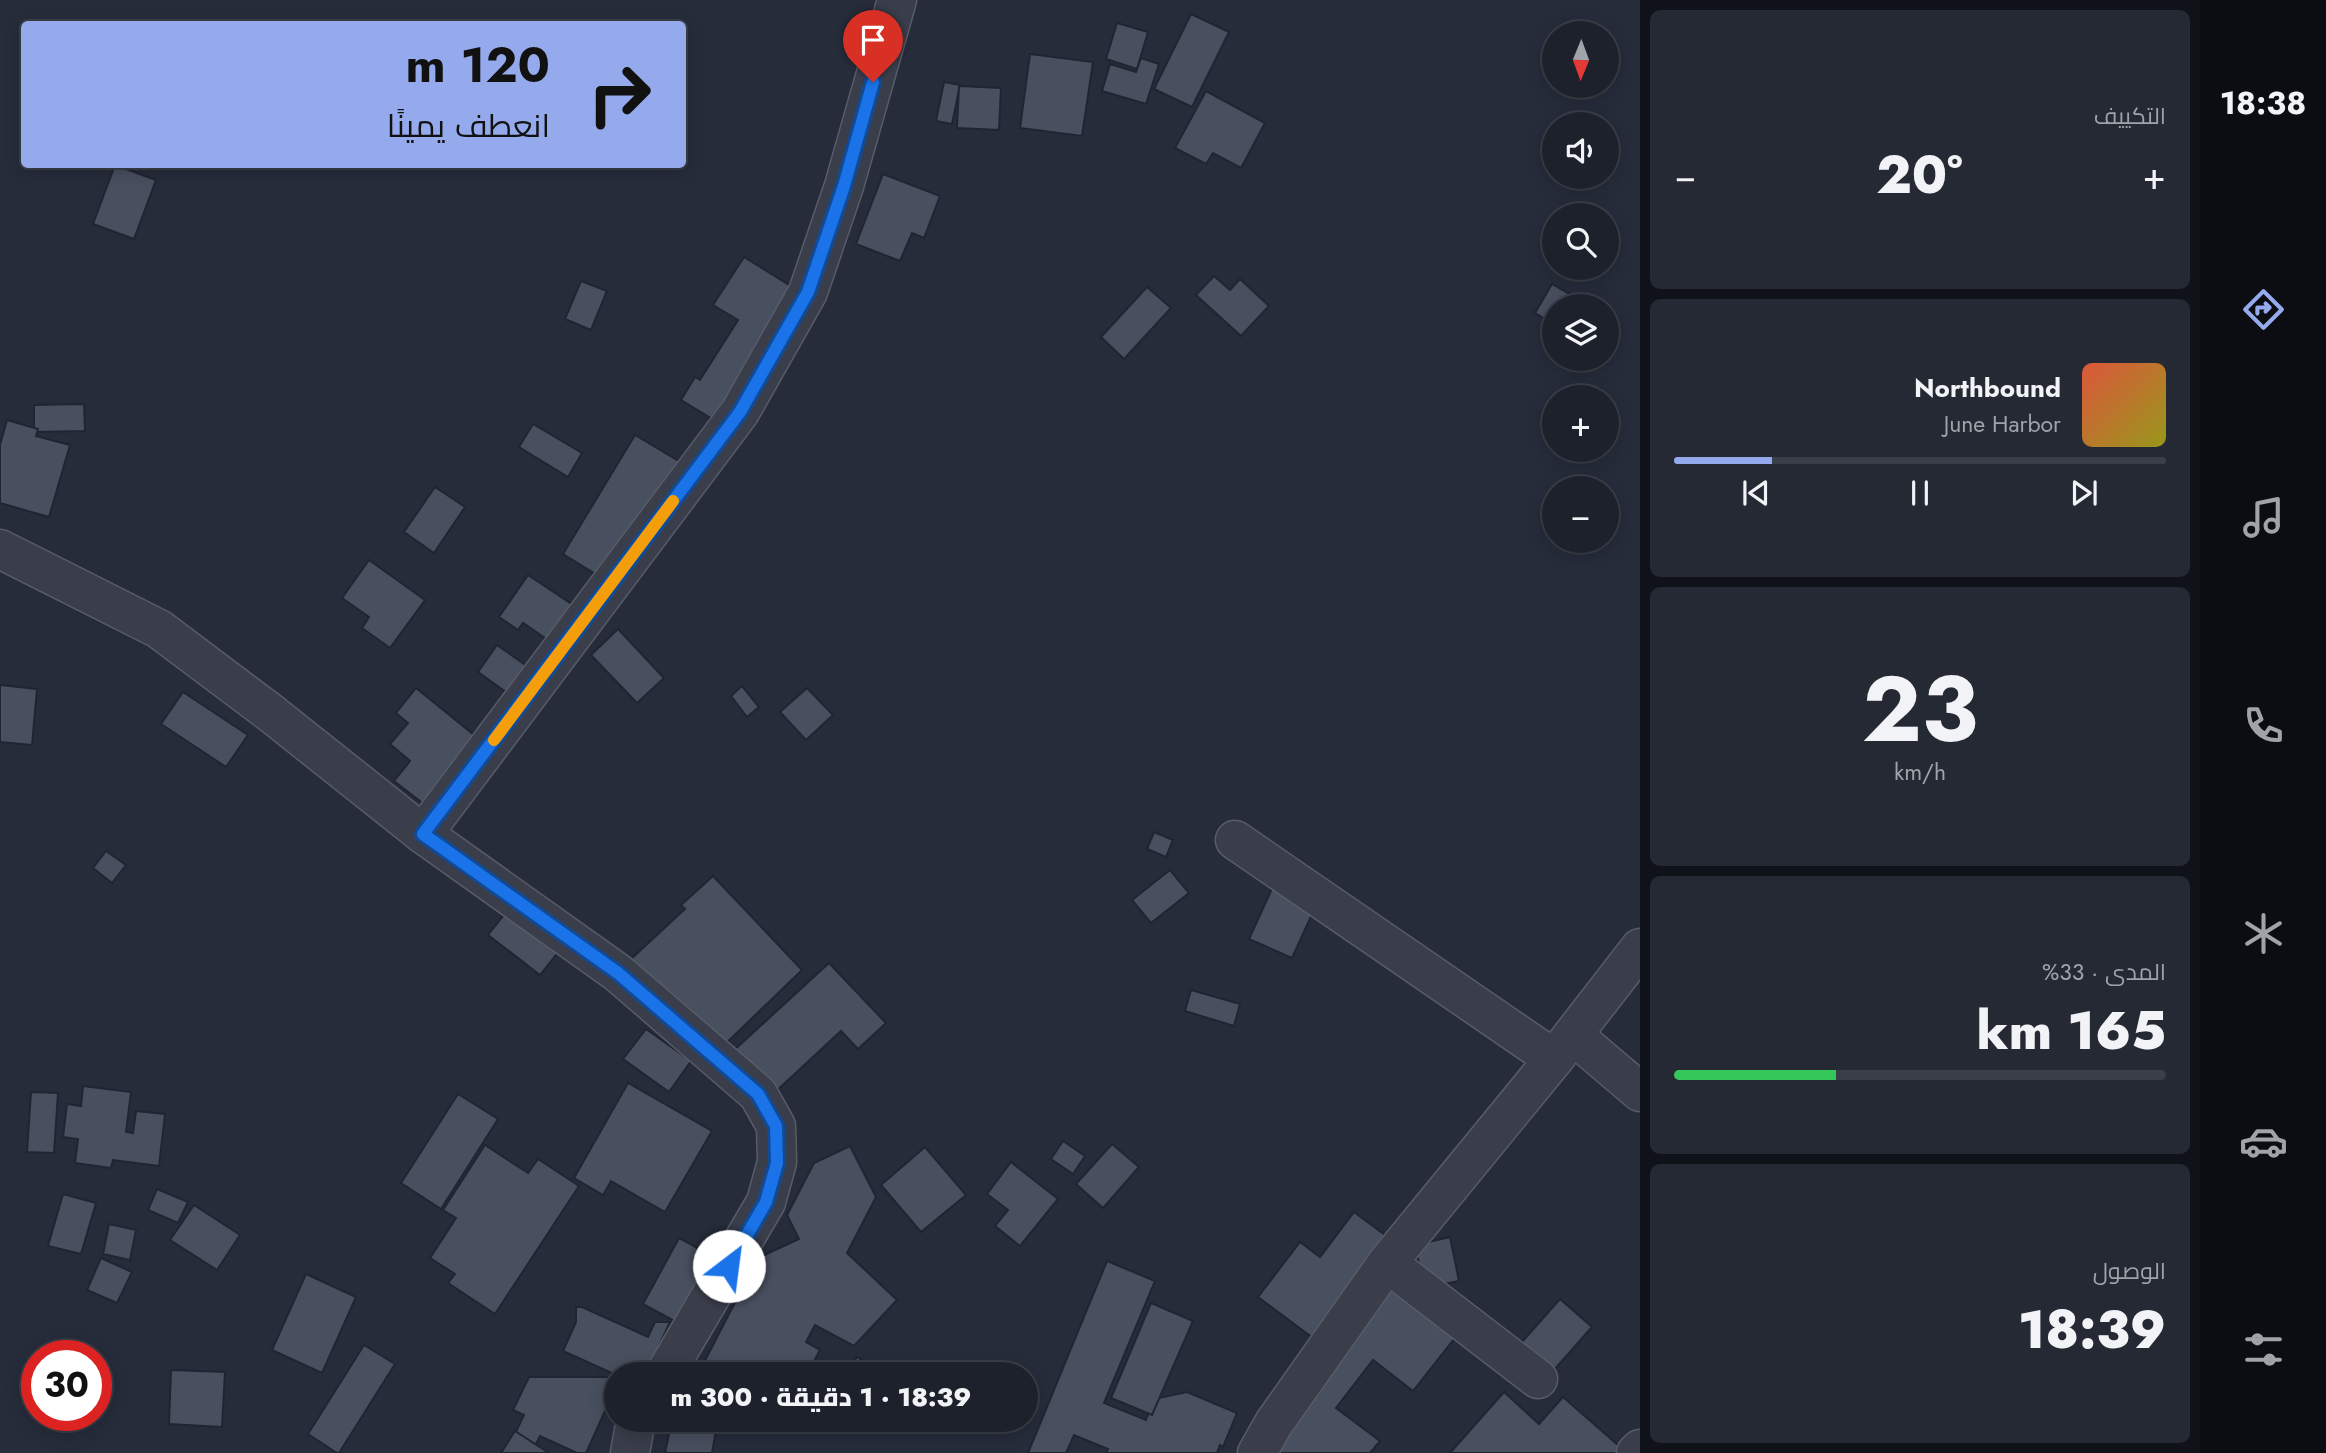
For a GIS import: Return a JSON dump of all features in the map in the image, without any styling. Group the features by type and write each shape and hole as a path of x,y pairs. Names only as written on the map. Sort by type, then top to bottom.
{"street":[{"path":"423,834 732,423 808,292 844,186 897,0"},
{"path":"0,549 159,629 272,714 423,834 618,973 758,1094 776,1126 777,1163 766,1202 672,1362"},
{"path":"1235,840 1563,1047 1640,1092"},
{"path":"1257,1453 1274,1423 1387,1263 1640,948"},
{"path":"1387,1263 1538,1379"},
{"path":"630,1453 634,1432"},
{"path":"1636,1453 1640,1449"}],"building":[{"path":"1191,14 1229,32 1192,107 1154,89"},
{"path":"1117,23 1148,32 1137,69 1106,59"},
{"path":"1030,54 1093,62 1082,136 1020,128"},
{"path":"1141,58 1159,64 1146,104 1102,91 1110,64 1136,72"},
{"path":"944,82 960,85 952,124 936,121"},
{"path":"959,86 1001,88 999,130 957,128"},
{"path":"1206,91 1265,123 1241,168 1213,153 1206,164 1175,148"},
{"path":"114,168 123,168 156,180 134,239 93,224"},
{"path":"883,174 940,196 924,238 912,233 900,261 856,244"},
{"path":"744,257 802,293 719,423 681,400 695,377 700,380 738,320 713,305"},
{"path":"1214,276 1230,290 1240,279 1269,306 1241,336 1196,295"},
{"path":"581,281 607,291 591,330 565,319"},
{"path":"1552,284 1569,294 1546,294"},
{"path":"1147,287 1171,308 1124,359 1101,337"},
{"path":"1542,301 1542,317 1535,313"},
{"path":"84,404 85,431 34,432 34,405"},
{"path":"7,420 38,429 36,436 70,445 49,517 0,503 0,445"},
{"path":"533,424 582,453 568,477 519,447"},
{"path":"635,435 682,463 610,583 563,554"},
{"path":"435,487 465,507 434,553 404,532"},
{"path":"369,560 425,600 390,648 362,628 369,617 342,598"},
{"path":"528,575 582,611 558,647 523,623 518,630 499,617"},
{"path":"618,629 664,678 637,703 591,655"},
{"path":"497,645 537,673 517,700 478,672"},
{"path":"0,685 37,689 32,745 0,742"},
{"path":"742,686 759,707 747,717 731,696"},
{"path":"416,688 479,739 425,805 394,781 410,761 390,744 408,723 396,713"},
{"path":"807,688 833,715 806,740 780,712"},
{"path":"183,692 248,735 226,767 161,724"},
{"path":"1154,832 1173,840 1166,857 1147,849"},
{"path":"106,851 126,865 112,883 93,868"},
{"path":"1281,869 1324,888 1292,958 1249,939"},
{"path":"1170,870 1189,893 1151,923 1132,900"},
{"path":"713,876 802,970 718,1051 631,959 685,909 681,905"},
{"path":"511,906 563,946 540,975 488,935"},
{"path":"829,963 886,1023 858,1049 841,1031 771,1096 731,1053"},
{"path":"1191,990 1240,1004 1234,1026 1185,1011"},
{"path":"646,1029 691,1061 669,1092 623,1059"},
{"path":"628,1083 712,1131 665,1212 611,1181 603,1195 574,1178"},
{"path":"83,1086 131,1092 126,1132 133,1133 136,1111 165,1114 159,1166 113,1160 111,1168 75,1163 78,1139 63,1137 67,1104 81,1106"},
{"path":"31,1092 58,1093 54,1153 27,1152"},
{"path":"458,1094 498,1119 441,1209 401,1183"},
{"path":"1063,1141 1085,1156 1073,1174 1051,1159"},
{"path":"1112,1144 1139,1167 1103,1208 1076,1184"},
{"path":"485,1145 528,1173 538,1159 579,1186 495,1314 448,1283 455,1274 430,1258 456,1218 443,1210"},
{"path":"850,1146 876,1197 847,1253 897,1300 854,1346 815,1325 806,1342 820,1350 814,1362 704,1362 758,1258 799,1239 787,1215 814,1163"},
{"path":"925,1147 966,1195 921,1232 881,1185"},
{"path":"1011,1162 1058,1199 1020,1246 995,1226 1008,1210 987,1194"},
{"path":"157,1189 188,1202 178,1223 148,1210"},
{"path":"63,1194 96,1203 81,1254 48,1246"},
{"path":"194,1205 240,1235 217,1270 170,1240"},
{"path":"1354,1212 1393,1241 1317,1341 1258,1297 1300,1242 1320,1257"},
{"path":"109,1224 136,1230 130,1260 103,1254"},
{"path":"1450,1237 1459,1281 1424,1288 1415,1245"},
{"path":"679,1238 713,1256 676,1322 643,1304"},
{"path":"101,1258 132,1272 117,1303 87,1290"},
{"path":"1107,1261 1155,1281 1104,1403 1146,1420 1154,1399 1187,1392 1237,1413 1223,1447 1220,1445 1217,1453 1106,1453 1108,1449 1074,1435 1066,1453 1028,1453"},
{"path":"306,1274 356,1297 322,1373 272,1350"},
{"path":"1400,1275 1465,1325 1413,1391 1373,1360 1336,1408 1380,1441 1370,1453 1263,1453"},
{"path":"1560,1299 1592,1327 1546,1379 1514,1351"},
{"path":"1151,1303 1193,1321 1152,1415 1111,1398"},
{"path":"576,1307 582,1307 648,1337 655,1322 670,1322 652,1362 604,1362 604,1370 563,1351 576,1322"},
{"path":"364,1345 395,1364 337,1453 308,1434"},
{"path":"171,1370 225,1372 222,1427 169,1424"},
{"path":"529,1377 604,1377 604,1413 586,1453 577,1453 540,1436 533,1450 512,1440 524,1415 513,1410"},
{"path":"1504,1392 1539,1424 1563,1397 1627,1453 1450,1453"},
{"path":"515,1431 549,1453 501,1453"},
{"path":"669,1432 716,1432 712,1453 665,1453"}],"slow traffic":[{"path":"494,740 673,501"}],"route":[{"path":"729,1266 766,1202 777,1163 776,1126 758,1094 618,973 423,834 740,412 808,292 844,186 873,82"}]}
